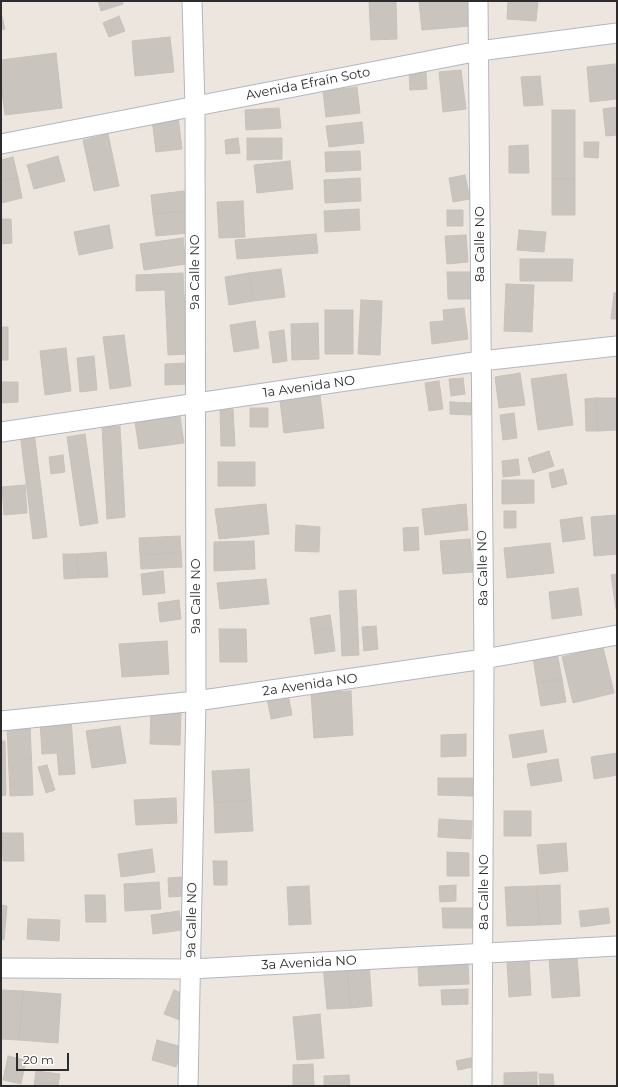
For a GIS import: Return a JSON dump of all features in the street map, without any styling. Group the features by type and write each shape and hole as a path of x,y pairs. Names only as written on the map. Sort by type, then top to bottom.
{"street":[{"name":"9a Calle NO","path":"188,1086 196,701 195,107 192,1"},
{"name":"8a Calle NO","path":"478,1 484,659 484,954 482,1086"},
{"name":"Avenida Efraín Soto","path":"1,144 479,51 617,33"},
{"name":"1a Avenida NO","path":"1,432 481,361 617,346"},
{"name":"2a Avenida NO","path":"1,721 196,701 484,659 617,635"},
{"name":"3a Avenida NO","path":"1,968 191,969 617,946"}],"building":[{"path":"98,1 122,1 123,4 101,11"},
{"path":"369,1 396,1 397,39 371,40"},
{"path":"419,1 469,1 471,26 422,30"},
{"path":"508,1 538,1 536,21 507,19"},
{"path":"1,12 5,29 1,30"},
{"path":"119,16 125,31 109,37 103,23"},
{"path":"170,37 174,72 135,76 132,41"},
{"path":"56,53 62,108 5,115 1,84 1,60"},
{"path":"615,64 617,99 590,102 587,67"},
{"path":"461,70 466,109 443,112 439,72"},
{"path":"409,72 426,72 427,89 410,90"},
{"path":"540,76 543,105 524,106 521,77"},
{"path":"357,87 360,113 326,117 323,91"},
{"path":"617,107 617,135 606,136 603,109"},
{"path":"279,108 281,128 246,130 245,110"},
{"path":"552,110 575,110 575,179 552,179"},
{"path":"178,116 182,149 156,152 152,119"},
{"path":"362,122 364,143 329,147 326,126"},
{"path":"108,134 119,186 94,191 83,140"},
{"path":"238,138 240,153 226,154 225,140"},
{"path":"247,138 282,138 282,159 247,160"},
{"path":"584,142 599,142 598,158 584,157"},
{"path":"528,145 529,173 509,173 509,146"},
{"path":"360,151 361,170 326,172 325,152"},
{"path":"58,156 65,181 34,189 27,165"},
{"path":"13,157 18,178 1,181 1,160"},
{"path":"290,161 293,189 257,193 254,165"},
{"path":"465,175 470,199 453,202 449,178"},
{"path":"18,178 22,198 1,203 1,181"},
{"path":"360,178 361,201 325,203 324,180"},
{"path":"552,179 575,179 575,215 552,215"},
{"path":"184,191 186,211 153,214 151,195"},
{"path":"243,201 245,237 219,238 217,202"},
{"path":"359,209 360,230 325,232 324,211"},
{"path":"447,210 463,210 463,226 447,226"},
{"path":"186,211 188,233 156,236 153,214"},
{"path":"1,219 11,219 12,243 1,244"},
{"path":"109,225 113,248 79,255 74,232"},
{"path":"519,230 546,232 544,252 517,250"},
{"path":"316,234 318,253 237,259 235,240"},
{"path":"466,235 468,262 447,264 445,236"},
{"path":"183,238 186,264 144,270 140,244"},
{"path":"520,259 573,259 572,281 520,281"},
{"path":"281,269 285,297 253,301 249,273"},
{"path":"447,272 473,272 474,299 448,299"},
{"path":"183,273 187,354 168,355 165,290 136,291 136,275"},
{"path":"249,273 253,301 229,305 225,277"},
{"path":"506,284 534,285 532,332 504,331"},
{"path":"614,293 617,293 617,319 611,319"},
{"path":"361,300 382,301 380,355 358,354"},
{"path":"464,308 468,339 432,344 430,322 444,321 443,310"},
{"path":"325,310 353,310 353,354 325,354"},
{"path":"255,321 259,348 234,352 230,325"},
{"path":"318,323 319,359 292,360 291,324"},
{"path":"1,327 8,327 8,360 1,360"},
{"path":"284,330 287,361 273,363 269,332"},
{"path":"124,335 131,386 110,389 103,337"},
{"path":"66,348 71,391 45,395 40,351"},
{"path":"94,356 97,390 80,392 77,358"},
{"path":"187,363 188,384 165,385 165,364"},
{"path":"520,373 525,405 499,408 495,377"},
{"path":"566,374 573,425 538,430 531,379"},
{"path":"463,378 465,394 451,396 449,379"},
{"path":"439,381 443,409 429,411 425,383"},
{"path":"1,382 18,382 18,402 1,403"},
{"path":"320,395 324,428 284,433 280,401"},
{"path":"596,398 617,398 617,430 598,431"},
{"path":"596,398 598,431 586,431 585,399"},
{"path":"450,402 472,403 471,415 450,414"},
{"path":"250,408 268,408 268,427 250,427"},
{"path":"220,409 233,409 235,446 221,446"},
{"path":"514,413 517,438 503,440 500,415"},
{"path":"180,416 184,443 139,449 135,422"},
{"path":"120,426 125,517 107,519 102,427"},
{"path":"34,431 47,537 33,539 20,433"},
{"path":"85,434 98,523 80,526 67,437"},
{"path":"549,451 554,466 533,473 528,458"},
{"path":"63,455 65,472 51,474 49,457"},
{"path":"518,459 520,475 503,477 502,461"},
{"path":"218,462 255,462 255,486 218,486"},
{"path":"563,469 567,484 552,488 549,473"},
{"path":"502,480 534,480 534,503 502,504"},
{"path":"25,485 27,513 4,515 2,487"},
{"path":"266,504 269,534 219,539 215,509"},
{"path":"466,504 468,530 425,535 422,509"},
{"path":"504,511 516,511 516,528 504,528"},
{"path":"617,515 617,554 594,556 591,517"},
{"path":"582,517 585,539 563,542 560,520"},
{"path":"296,525 320,527 319,552 295,551"},
{"path":"418,527 419,550 404,551 403,528"},
{"path":"180,536 181,552 140,555 139,538"},
{"path":"470,539 473,572 443,574 440,541"},
{"path":"254,541 255,569 214,571 214,542"},
{"path":"550,543 554,573 507,578 504,548"},
{"path":"106,552 108,577 78,578 77,554"},
{"path":"181,552 182,567 141,569 140,555"},
{"path":"63,554 77,554 78,578 64,579"},
{"path":"163,571 165,593 143,595 141,574"},
{"path":"617,574 617,608 616,609 611,575"},
{"path":"266,579 269,604 220,609 217,583"},
{"path":"578,588 582,615 552,619 549,592"},
{"path":"356,590 359,655 342,656 339,591"},
{"path":"179,600 181,619 160,622 158,603"},
{"path":"330,615 332,628 312,631 310,618"},
{"path":"376,626 378,649 364,651 362,627"},
{"path":"332,628 335,651 315,654 312,631"},
{"path":"219,629 246,629 247,662 220,662"},
{"path":"167,641 169,674 122,677 119,644"},
{"path":"603,647 614,693 573,703 562,657"},
{"path":"557,653 562,679 537,683 533,657"},
{"path":"562,679 566,702 541,706 537,683"},
{"path":"351,691 353,735 314,738 311,693"},
{"path":"288,694 292,715 271,719 267,698"},
{"path":"151,712 181,713 180,745 150,744"},
{"path":"71,719 75,774 59,775 57,753 42,754 40,721"},
{"path":"30,724 33,795 10,796 7,725"},
{"path":"120,726 126,763 92,768 86,731"},
{"path":"543,730 547,752 513,758 509,735"},
{"path":"466,734 466,756 441,757 441,735"},
{"path":"1,741 5,741 6,795 1,796"},
{"path":"617,753 617,775 594,779 591,757"},
{"path":"558,759 562,781 531,786 527,764"},
{"path":"47,765 55,790 46,793 38,767"},
{"path":"249,769 251,800 214,802 212,771"},
{"path":"438,778 473,778 473,796 438,795"},
{"path":"176,798 177,823 136,825 134,800"},
{"path":"251,800 253,831 215,833 214,802"},
{"path":"504,811 531,811 531,836 504,836"},
{"path":"439,819 472,821 471,839 438,837"},
{"path":"2,833 23,833 24,861 3,861"},
{"path":"566,843 568,871 540,874 537,845"},
{"path":"152,849 155,872 121,877 118,854"},
{"path":"447,852 469,853 469,876 447,876"},
{"path":"213,861 227,861 227,885 214,885"},
{"path":"183,877 184,896 169,897 168,878"},
{"path":"159,882 161,909 125,911 124,884"},
{"path":"456,885 456,901 440,902 439,886"},
{"path":"560,885 561,924 539,925 537,886"},
{"path":"309,886 311,924 289,925 287,887"},
{"path":"537,886 539,925 507,926 505,887"},
{"path":"85,895 105,895 106,922 86,922"},
{"path":"1,905 7,906 4,940 1,939"},
{"path":"442,908 474,908 475,928 443,928"},
{"path":"608,908 610,923 581,927 579,911"},
{"path":"179,911 182,930 153,934 151,915"},
{"path":"28,919 60,920 59,941 27,939"},
{"path":"577,956 580,996 552,998 549,958"},
{"path":"529,960 531,995 509,997 507,961"},
{"path":"369,962 372,1006 350,1008 347,964"},
{"path":"347,964 350,1008 327,1009 323,965"},
{"path":"468,964 469,984 419,986 418,967"},
{"path":"468,989 468,1004 442,1005 441,990"},
{"path":"1,990 23,991 19,1040 1,1039"},
{"path":"174,990 189,996 180,1020 164,1014"},
{"path":"23,991 61,994 58,1043 19,1040"},
{"path":"320,1014 324,1058 297,1060 293,1017"},
{"path":"157,1040 182,1047 176,1067 152,1060"},
{"path":"8,1056 26,1060 21,1084 3,1080"},
{"path":"475,1057 477,1066 458,1070 456,1061"},
{"path":"313,1064 314,1086 293,1086 293,1065"},
{"path":"36,1071 60,1074 58,1086 34,1086"},
{"path":"537,1072 537,1086 504,1086 504,1073"},
{"path":"539,1074 553,1074 554,1086 540,1086"},
{"path":"349,1075 350,1086 324,1086 324,1076"}]}
